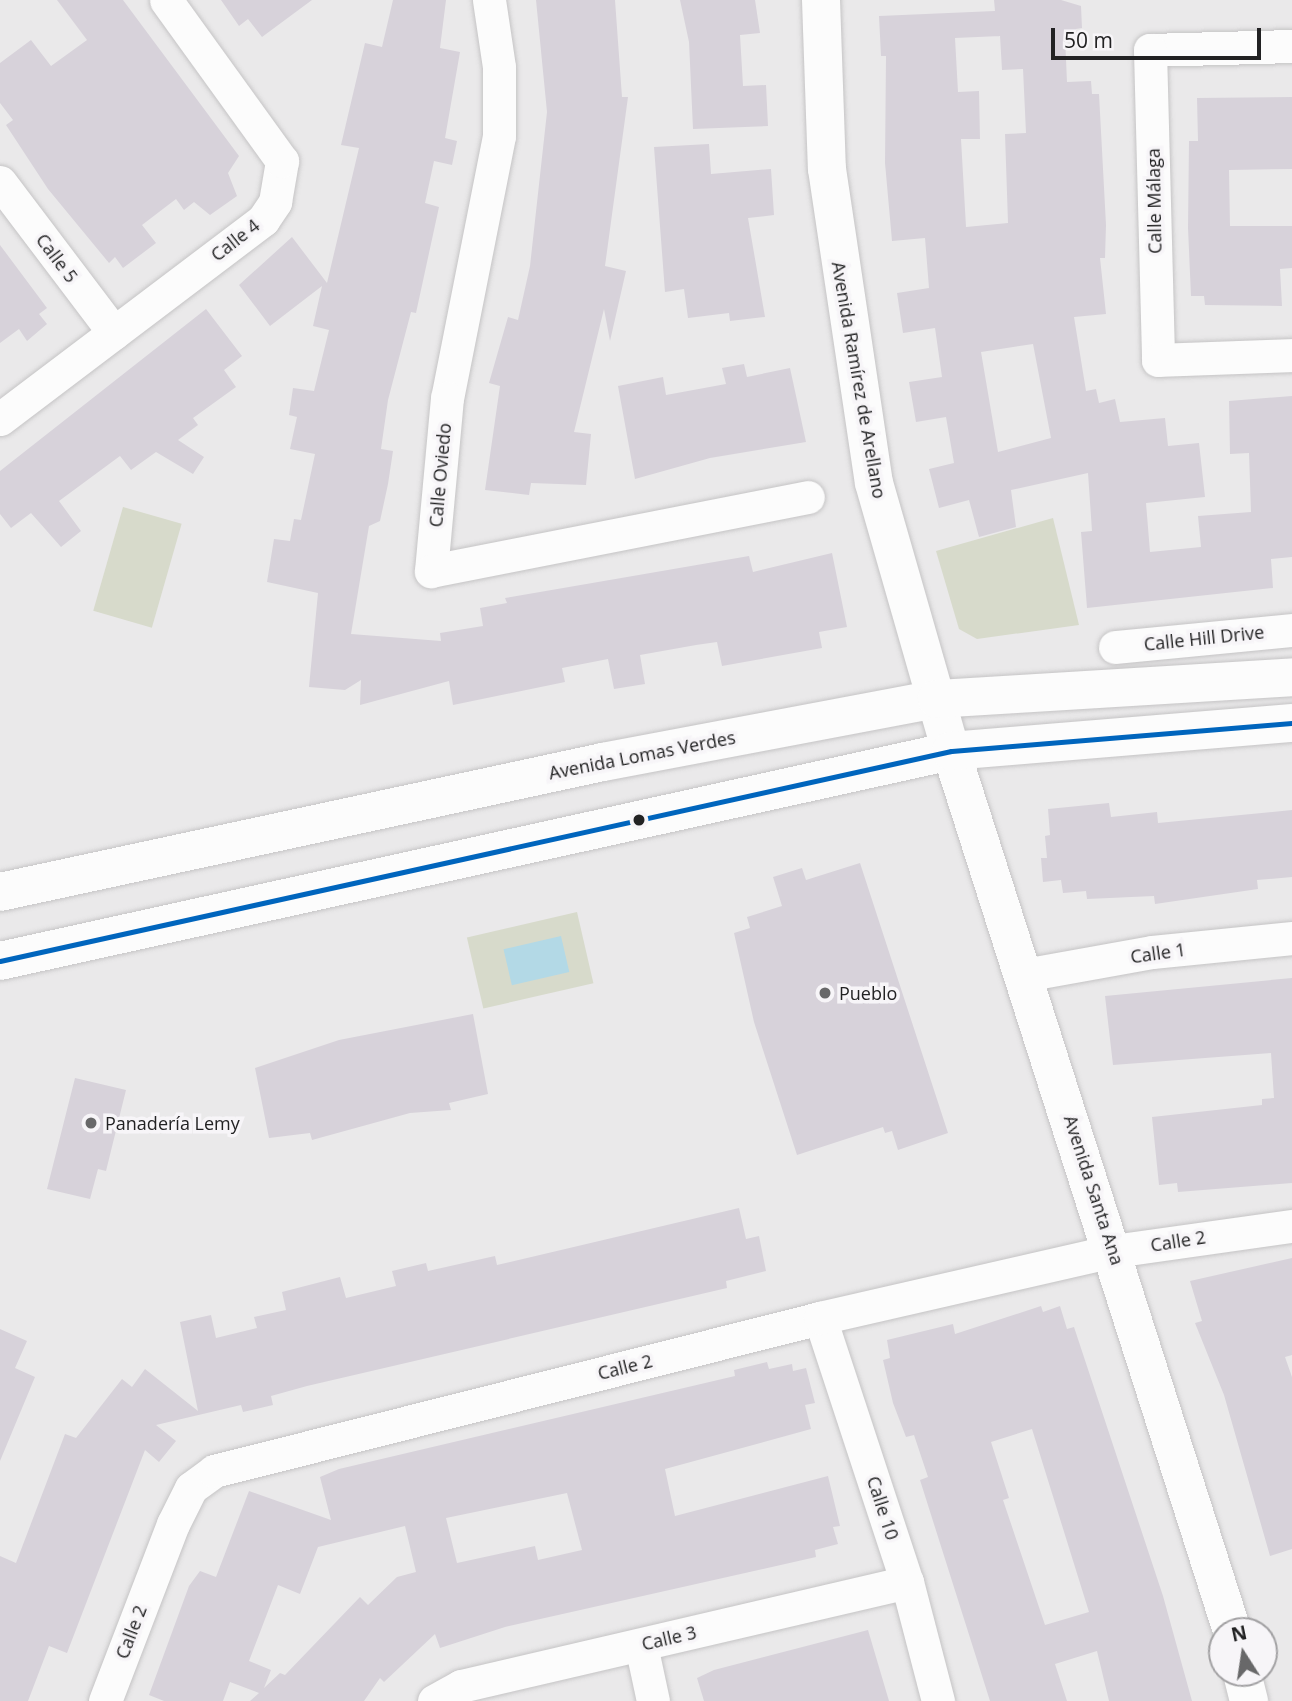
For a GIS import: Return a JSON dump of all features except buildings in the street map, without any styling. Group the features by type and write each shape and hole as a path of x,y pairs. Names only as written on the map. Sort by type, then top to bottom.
{"main road":[{"name":"Avenida Ramírez de Arellano","path":"821,0 827,169 839,274 874,484 951,751"},
{"name":"Avenida Lomas Verdes","path":"0,892 603,762 937,699 1292,677"},
{"path":"0,961 951,751 1292,723"},
{"name":"Avenida Santa Ana","path":"951,751 1229,1617"}],"street":[{"name":"Calle 4","path":"0,419 263,220 281,181 282,161 166,0"},
{"name":"Calle Oviedo","path":"489,0 499,67 499,136 447,398 431,571 808,497"},
{"name":"Calle Málaga","path":"1292,46 1150,50 1158,360 1292,355"},
{"name":"Calle 5","path":"0,182 114,333"},
{"name":"Calle Hill Drive","path":"1115,647 1292,629"},
{"name":"Calle 1","path":"1024,975 1153,952 1292,938"},
{"name":"Calle 2","path":"105,1701 173,1524 191,1488 214,1471 820,1318 1113,1251 1292,1226"},
{"name":"Calle 10","path":"820,1318 907,1583 938,1701"},
{"name":"Calle 3","path":"434,1701 461,1686 907,1583"},
{"path":"641,1645 653,1701"}],"shaded area":[{"path":"123,507 182,524 152,628 93,611"},
{"path":"1053,518 1079,625 977,639 959,629 936,551"},
{"path":"577,912 593,983 483,1009 467,937"}],"water":[{"path":"561,936 569,972 512,985 504,949"}],"transit line":[{"path":"0,961 951,751 1292,723"}],"place":[{"name":"Pueblo","path":"825,993"},
{"name":"Panadería Lemy","path":"91,1123"}]}
